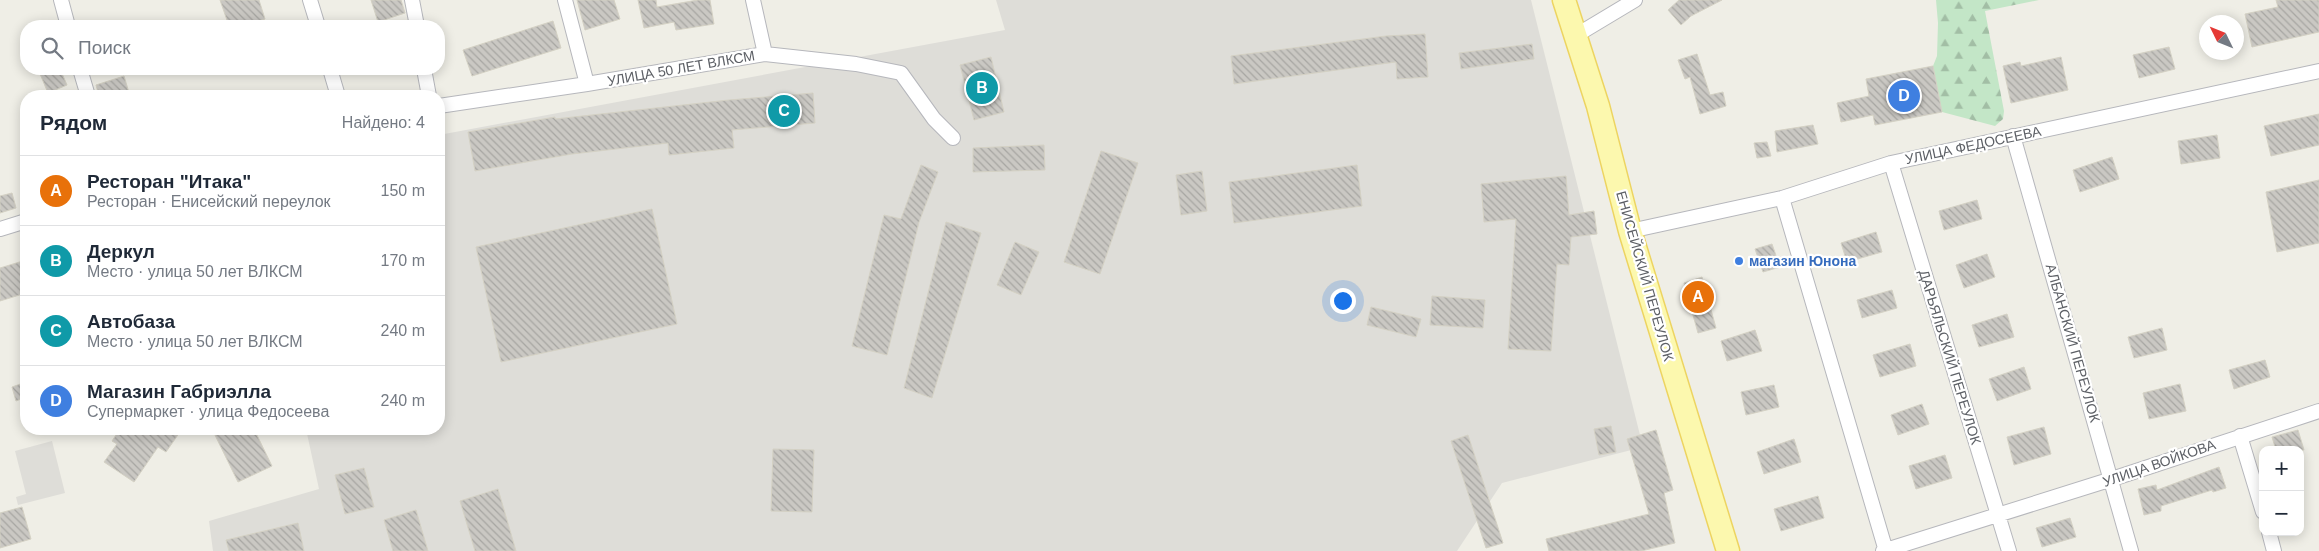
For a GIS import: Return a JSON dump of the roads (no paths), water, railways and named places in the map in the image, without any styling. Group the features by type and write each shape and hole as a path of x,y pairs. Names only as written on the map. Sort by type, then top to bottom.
{"main road":[{"name":"ЕНИСЕЙСКИЙ ПЕРЕУЛОК","path":"1564,0 1598,106 1630,231 1728,551"}],"street":[{"path":"61,0 66,20"},
{"path":"310,0 316,20"},
{"path":"412,0 415,20"},
{"path":"565,0 587,84"},
{"path":"753,0 765,54"},
{"path":"1575,36 1636,0"},
{"name":"УЛИЦА 50 ЛЕТ ВЛКСМ","path":"445,105 587,84 765,54 856,64 901,73 934,118 953,138"},
{"name":"УЛИЦА ФЕДОСЕЕВА","path":"1630,231 1782,198 1891,163 2319,71"},
{"path":"82,75 86,90"},
{"path":"332,75 336,90"},
{"path":"425,75 429,90"},
{"name":"АЛБАНСКИЙ ПЕРЕУЛОК","path":"2013,136 2131,551"},
{"name":"ДАРЬЯЛЬСКИЙ ПЕРЕУЛОК","path":"1891,163 2009,551"},
{"path":"1782,198 1885,551"},
{"path":"0,228 20,223"},
{"name":"УЛИЦА ВОЙКОВА","path":"1885,551 2112,480 2319,411"},
{"path":"2240,436 2259,499"},
{"path":"2270,536 2274,551"}],"place":[{"name":"Деркул","path":"982,88"},
{"name":"Магазин Габриэлла","path":"1904,96"},
{"name":"Автобаза","path":"784,111"},
{"name":"магазин Юнона","path":"1739,261"},
{"name":"Ресторан \"Итака\"","path":"1698,297"}]}
